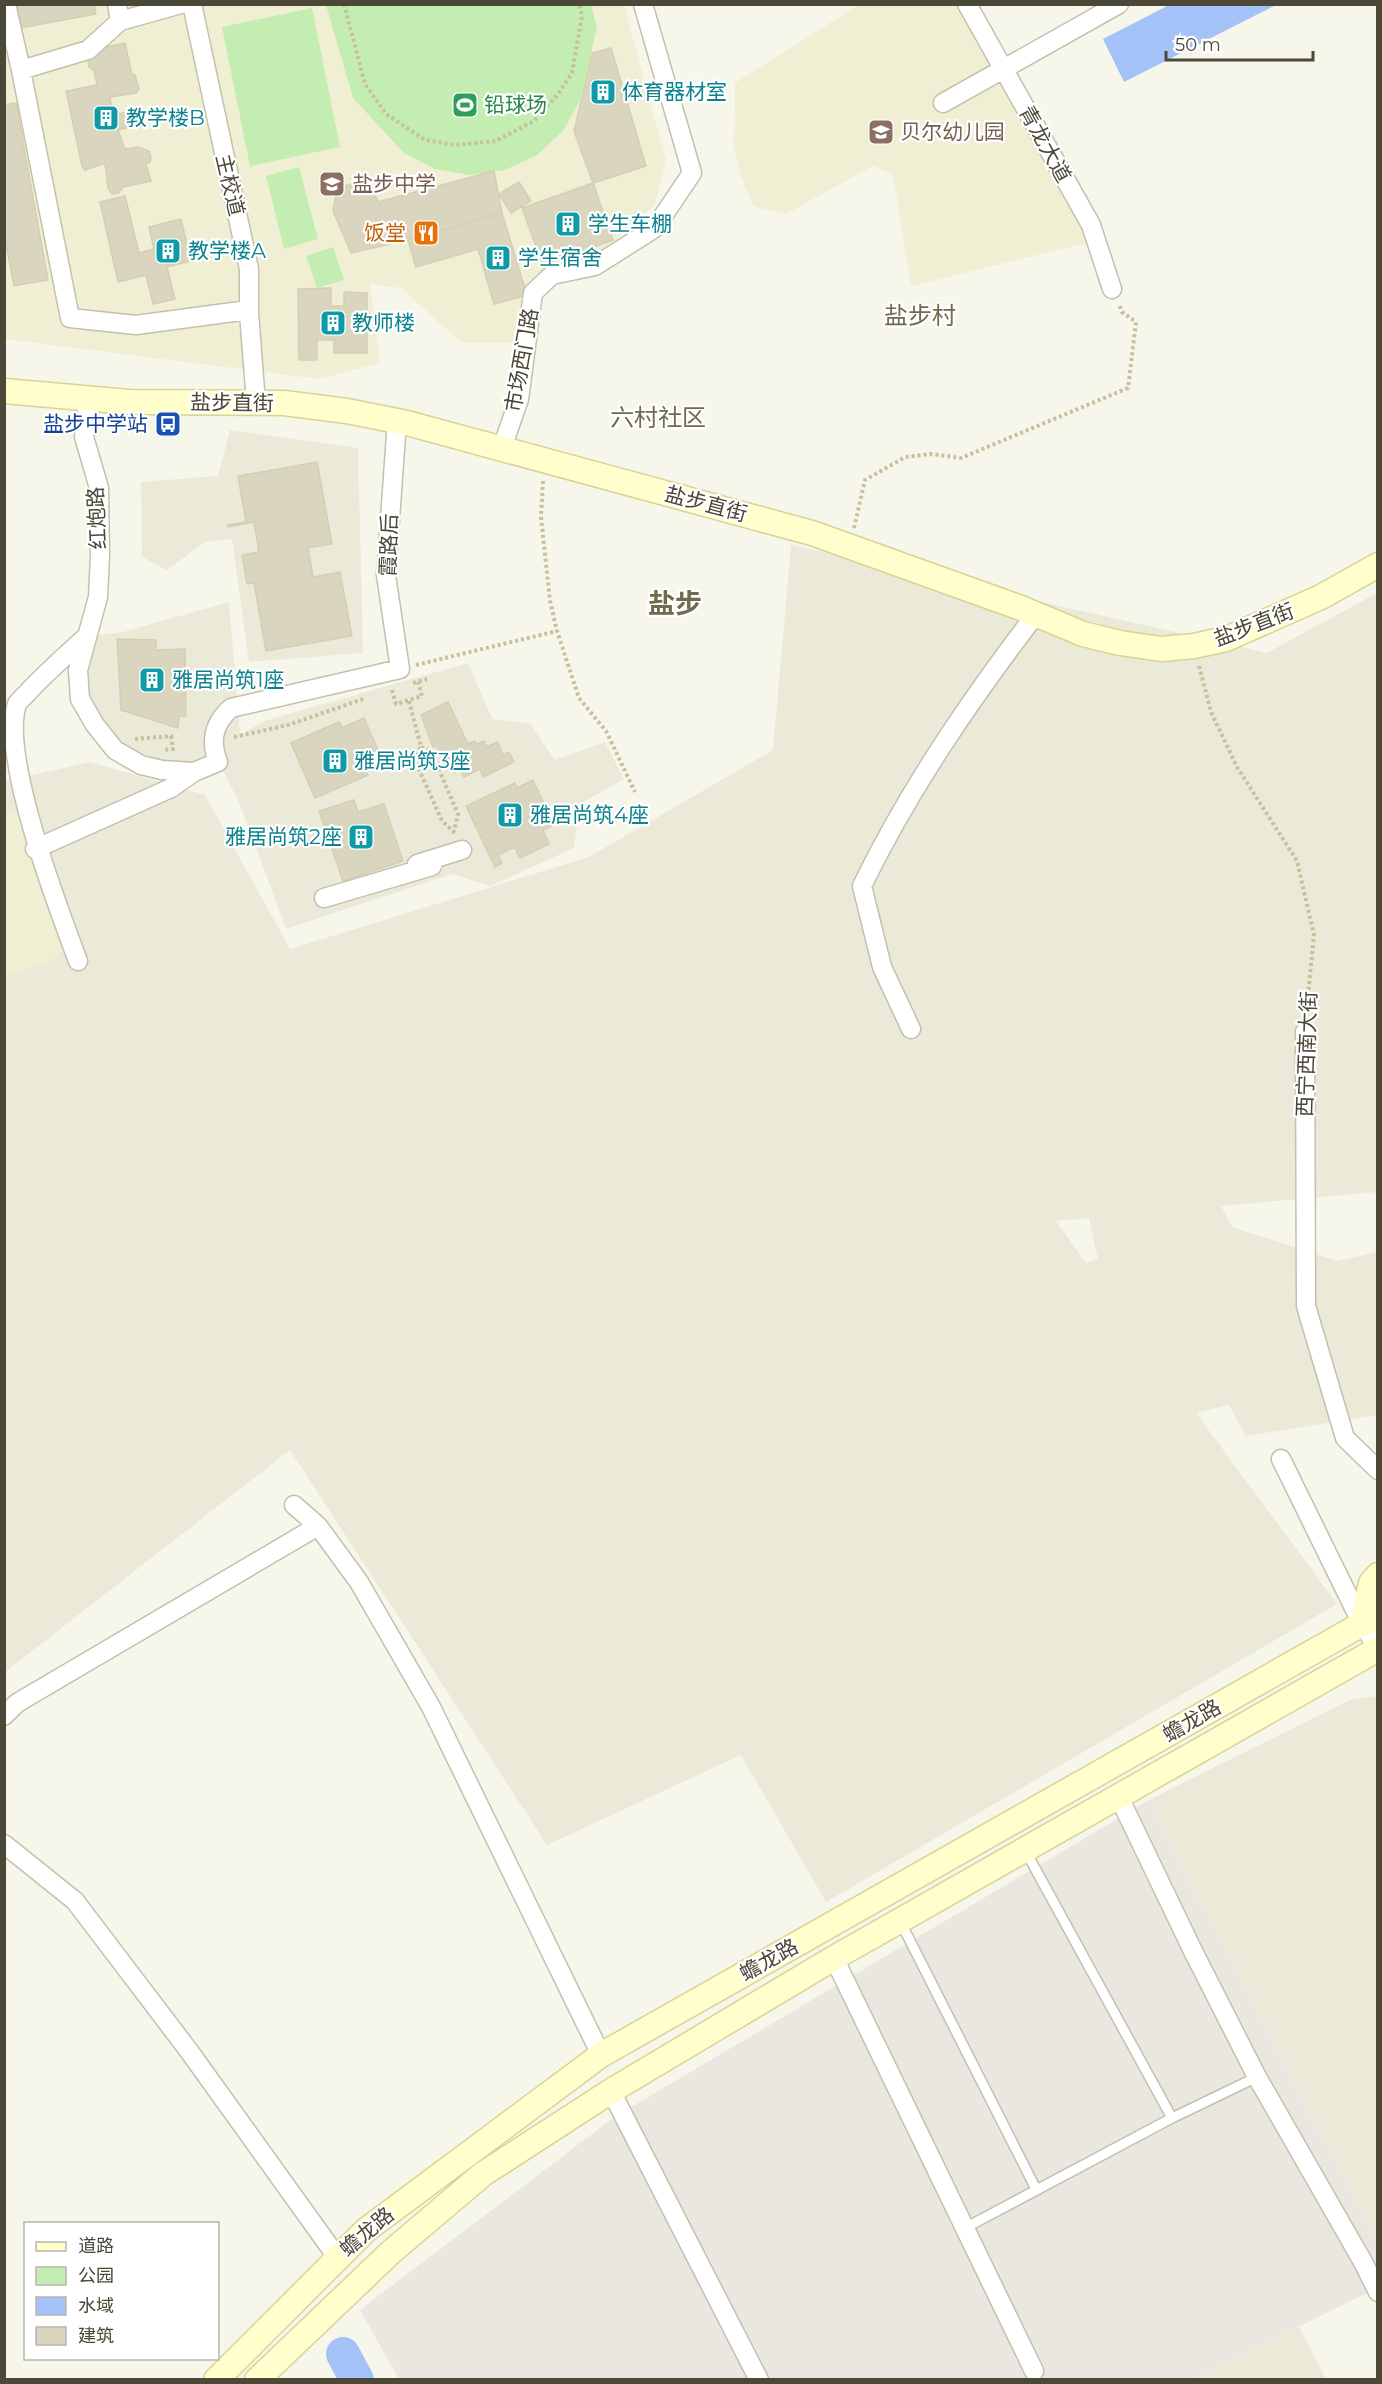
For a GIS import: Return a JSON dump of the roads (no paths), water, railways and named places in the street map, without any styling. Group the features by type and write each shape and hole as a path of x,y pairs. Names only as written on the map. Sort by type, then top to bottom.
{"street":[{"path":"6,4 70,318 136,325 248,310"},
{"path":"21,70 88,50 119,13 181,4"},
{"name":"主校道","path":"192,4 249,269 248,310 256,403"},
{"name":"市场西门路","path":"502,448 519,399 533,293 552,275 595,266 655,228 692,173 643,4"},
{"name":"青龙大道","path":"967,4 1091,225 1112,289"},
{"path":"943,103 1119,4"},
{"name":"盐步直街","path":"4,391 129,402 284,403 347,411 397,421 750,515 850,546 1036,614 1083,634 1120,643 1161,649 1194,646 1226,639 1269,622 1321,597 1377,565"},
{"name":"红炮路","path":"89,399 84,437 99,488 100,556 98,597 78,670 80,699 95,725 115,750 141,765 162,770 194,772"},
{"name":"霞路后","path":"194,772 218,762 213,749 213,738 221,716 231,708 403,680 386,575 397,421"},
{"path":"911,1029 882,967 861,886 887,834 906,804 991,674 1036,614"},
{"path":"78,961 35,849 12,764 12,720 17,704 86,637"},
{"path":"35,849 171,788 194,772"},
{"path":"388,877 401,868 462,849"},
{"path":"324,898 388,877 432,866"},
{"name":"西宁西南大街","path":"1305,1032 1306,1306 1345,1438 1377,1470"},
{"path":"1281,1459 1370,1622 1377,1648"},
{"path":"294,1505 318,1526 359,1582 431,1707 601,2055 611,2091 759,2379"},
{"path":"4,1716 17,1703 318,1526"},
{"path":"1370,1622 1371,1583 1377,1575"},
{"name":"蟾龙路","path":"216,2379 366,2230 601,2055 1370,1622"},
{"name":"蟾龙路","path":"257,2379 391,2252 483,2174 611,2091 834,1958 1377,1648"},
{"path":"1106,1770 1192,1949 1257,2077 1370,2259 1377,2292"},
{"path":"1010,1824 1024,1848"},
{"path":"4,1844 75,1901 189,2051 356,2284"},
{"path":"819,1932 834,1958 1034,2371"}],"lane":[{"path":"1024,1848 1172,2118"},
{"path":"900,1921 1036,2189"},
{"path":"965,2228 1172,2118 1257,2077"}],"water":[{"path":"1171,4 1276,5 1124,82 1103,39"}],"waterway":[{"path":"343,2354 357,2380"}],"place":[{"name":"体育器材室","path":"603,92"},
{"name":"铅球场","path":"465,105"},
{"name":"教学楼B","path":"106,118"},
{"name":"贝尔幼儿园","path":"881,132"},
{"name":"盐步中学","path":"332,184"},
{"name":"学生车棚","path":"568,224"},
{"name":"饭堂","path":"426,233"},
{"name":"教学楼A","path":"168,251"},
{"name":"学生宿舍","path":"498,258"},
{"name":"教师楼","path":"333,323"},
{"name":"盐步中学站","path":"168,424"},
{"name":"雅居尚筑1座","path":"152,680"},
{"name":"雅居尚筑3座","path":"335,761"},
{"name":"雅居尚筑4座","path":"510,815"},
{"name":"雅居尚筑2座","path":"361,837"}],"district":[{"name":"盐步村","path":"920,316"},
{"name":"六村社区","path":"658,418"},
{"name":"盐步","path":"675,604"}]}
